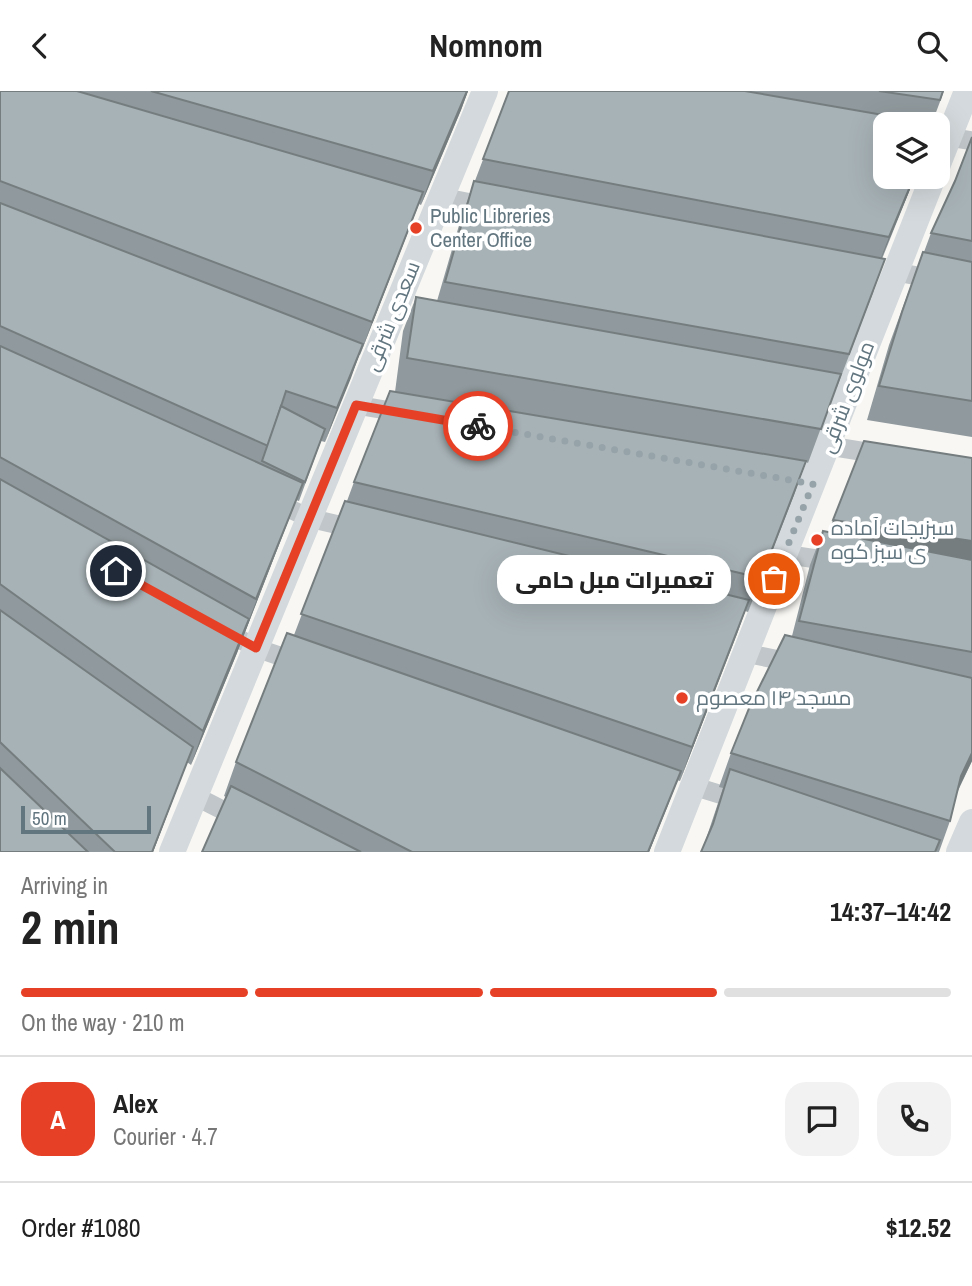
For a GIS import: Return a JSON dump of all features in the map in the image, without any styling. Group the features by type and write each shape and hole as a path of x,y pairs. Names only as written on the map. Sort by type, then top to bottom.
{"main road":[{"path":"950,141 967,91"},
{"name":"سعدی شرقی","path":"172,852 194,785 256,648 356,405 363,370 398,320 431,212 477,99"},
{"name":"مولوی شرقی","path":"667,852 685,794 747,637 828,446 838,399 928,189"},
{"path":"959,852 972,822"}],"street":[{"path":"431,212 509,210"},
{"path":"887,280 972,286"},
{"path":"356,405 423,417"},
{"path":"828,446 907,459"},
{"path":"787,479 813,484"},
{"path":"248,490 309,518 377,535"},
{"path":"784,554 851,565"},
{"path":"207,621 256,648 319,670"},
{"path":"747,637 812,667"},
{"path":"194,785 256,827"},
{"path":"685,794 769,809"}],"building":[{"path":"0,91 77,91 423,192 372,322 0,181"},
{"path":"151,91 467,91 433,171"},
{"path":"509,91 745,91 873,113 873,189 909,189 889,237 483,159"},
{"path":"879,91 943,91 940,100"},
{"path":"972,137 972,241 931,233 955,181"},
{"path":"474,181 885,259 849,354 445,282"},
{"path":"0,203 363,344 337,408 286,391 268,446 0,326"},
{"path":"923,252 972,262 972,401 879,386"},
{"path":"416,297 841,374 821,429 407,358"},
{"path":"0,346 303,483 256,599 0,457"},
{"path":"390,391 806,461 761,578 354,482"},
{"path":"281,406 325,429 305,482 262,461"},
{"path":"864,441 972,458 972,541 833,520"},
{"path":"0,479 249,619 203,731 0,584"},
{"path":"345,501 749,600 692,747 301,614"},
{"path":"823,531 972,560 972,652 799,621"},
{"path":"0,610 193,747 152,852 115,852 0,742"},
{"path":"287,633 681,771 648,852 412,852 236,762"},
{"path":"785,635 972,678 972,753 961,776 950,821 731,753 750,706"},
{"path":"0,768 88,852 0,852"},
{"path":"730,769 940,840 935,852 701,852"},
{"path":"231,786 361,852 202,852"}],"way so far":[{"path":"478,426 813,484 774,579"}],"place":[{"name":"Public Libreries Center Office","path":"416,228"},
{"name":"سبزیجات آماده ی سبز کوه","path":"817,540"},
{"name":"تعمیرات مبل حامی","path":"774,579"},
{"name":"مسجد ۱۴ معصوم","path":"682,698"}],"route":[{"path":"116,571 256,648 356,405 478,426"}]}
